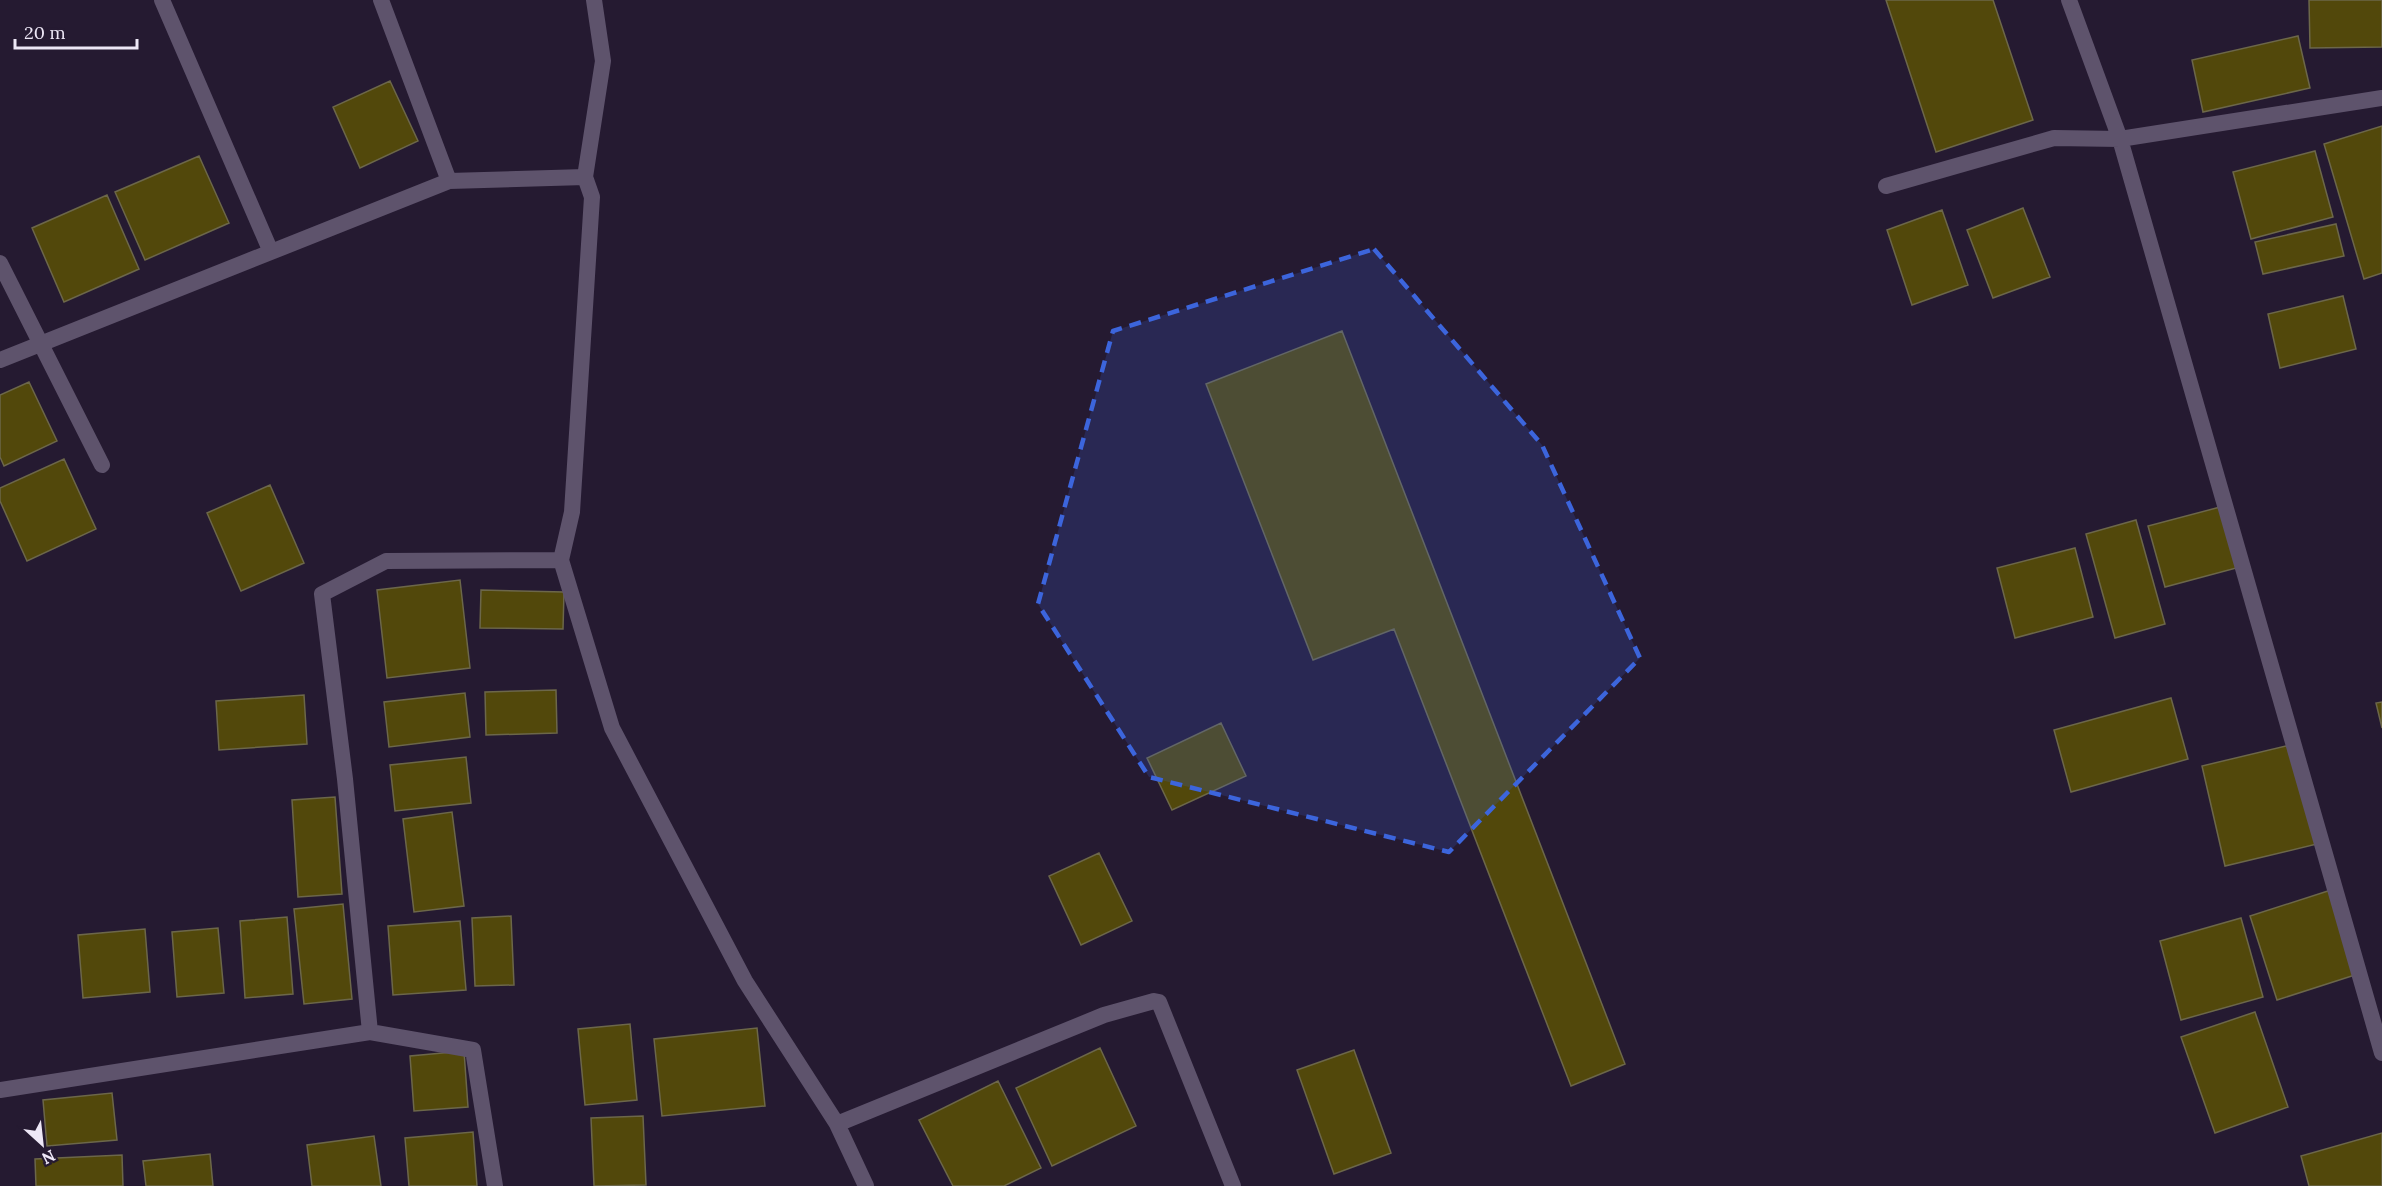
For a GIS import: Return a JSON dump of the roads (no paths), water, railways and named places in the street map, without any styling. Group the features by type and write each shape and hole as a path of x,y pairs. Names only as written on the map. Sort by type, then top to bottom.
{"street":[{"path":"162,0 271,252"},
{"path":"381,0 449,181"},
{"path":"594,0 603,61 585,177 592,197 572,512 561,560 612,728 745,981 837,1124 866,1186"},
{"path":"2069,0 2120,139 2382,1053"},
{"path":"1886,186 2054,138 2120,139 2382,98"},
{"path":"0,360 449,181 585,177"},
{"path":"0,263 102,465"},
{"path":"370,1032 345,779 322,594 386,561 561,560"},
{"path":"837,1124 972,1071 1104,1015 1154,1001 1159,1002 1233,1186"},
{"path":"0,1090 370,1032 473,1050 495,1186"}]}
